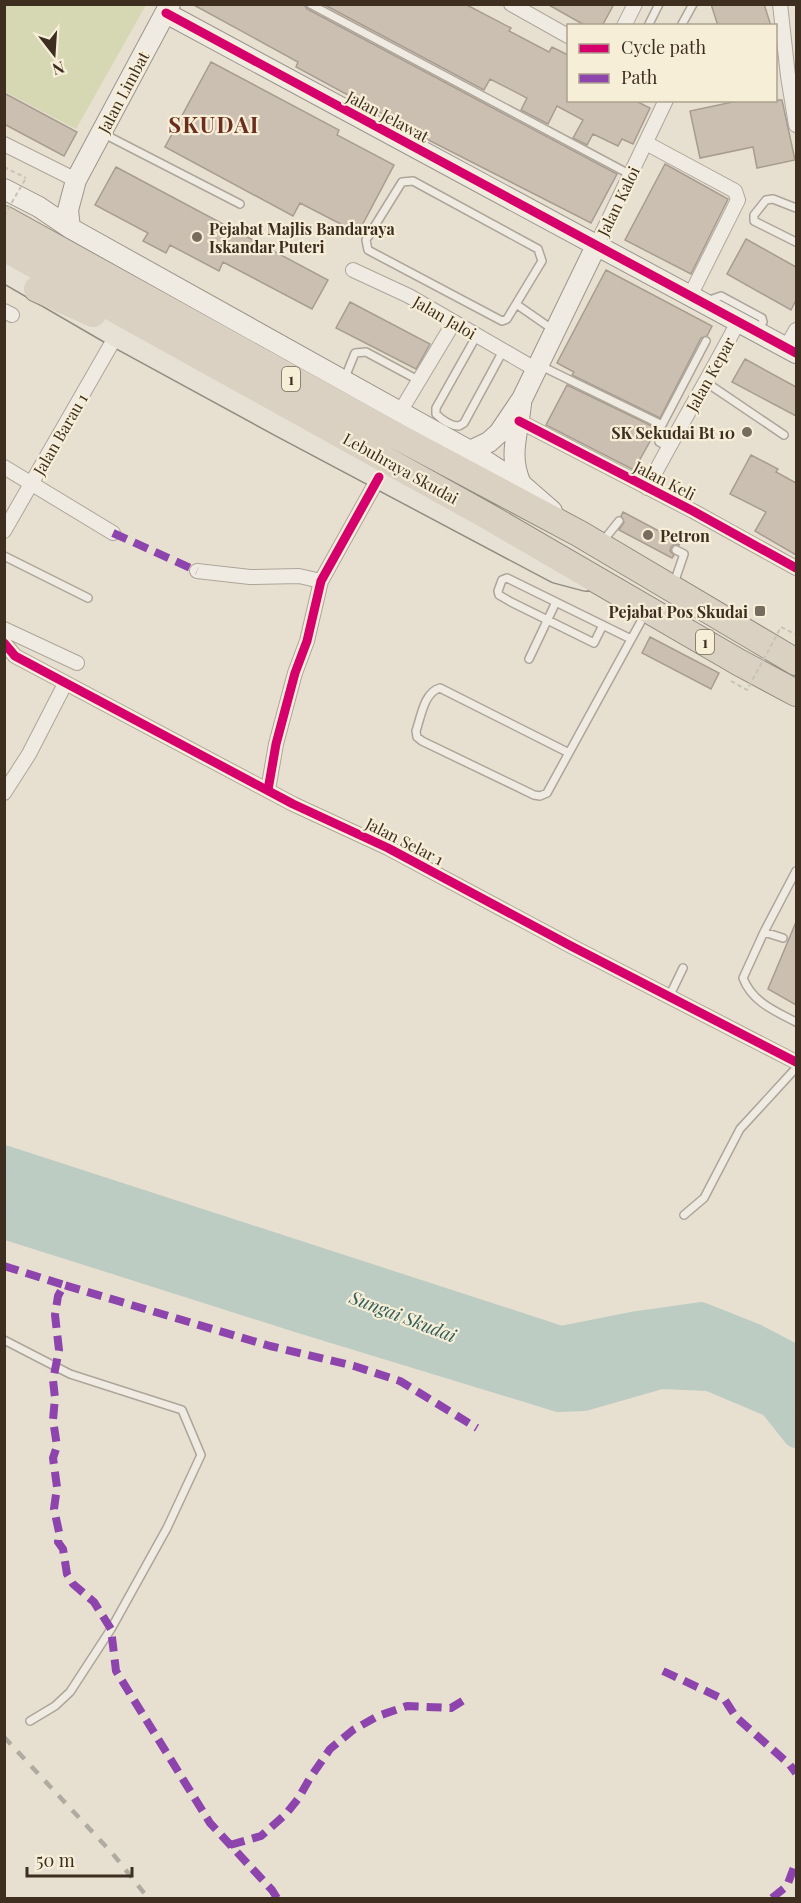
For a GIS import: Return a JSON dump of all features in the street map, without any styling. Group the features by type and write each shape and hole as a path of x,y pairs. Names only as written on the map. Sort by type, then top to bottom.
{"highway":[{"name":"Lebuhraya Skudai","path":"4,218 381,428 590,540 796,662"},
{"name":"Lebuhraya Skudai","path":"4,248 614,588 740,663 796,693"},
{"path":"37,289 257,389"}],"main road":[{"path":"4,271 116,336 281,426 556,572 614,588"}],"street":[{"path":"511,4 567,35"},
{"path":"625,24 635,4"},
{"path":"780,4 782,77 796,125"},
{"name":"Jalan Limbat","path":"70,228 68,210 76,180 168,9"},
{"name":"Jalan Jelawat","path":"168,9 791,351"},
{"name":"Jalan Kaloi","path":"470,451 489,442 499,433 522,399 665,102"},
{"path":"646,143 735,191 738,201 697,300"},
{"path":"4,144 76,180"},
{"name":"Jalan Limbat","path":"39,207 55,200 76,180"},
{"path":"4,189 470,451 521,484 590,540"},
{"name":"Jalan Jaloi","path":"353,270 409,296 536,367"},
{"path":"400,412 454,322"},
{"name":"Jalan Kepar","path":"647,488 668,447 707,383 738,322"},
{"path":"791,351 796,330"},
{"name":"Jalan Barau 1","path":"4,531 116,336"},
{"name":"Jalan Kaloi","path":"521,484 514,461 522,399"},
{"name":"Jalan Keli","path":"519,421 796,568"},
{"path":"4,467 113,533"},
{"path":"268,790 278,736 295,673 307,641 321,581 379,477"},
{"path":"197,571 250,577 299,576 321,581"},
{"path":"4,629 77,663"},
{"name":"Jalan Selar 1","path":"4,643 15,656 65,684 268,790 406,857 796,1062"},
{"path":"4,793 29,754 65,684"}],"lane":[{"path":"310,4 631,175"},
{"path":"649,24 658,4"},
{"path":"682,24 693,4"},
{"path":"102,132 240,204"},
{"path":"413,181 538,249 542,261 516,304 507,319 502,321 369,250 366,240 402,182 413,181"},
{"path":"796,208 773,199 766,200 754,215 754,221 796,242"},
{"path":"697,300 721,296 762,318 763,322 756,332"},
{"path":"516,304 554,331"},
{"path":"477,335 436,408 436,414 440,418 454,426 464,423 503,350"},
{"path":"668,447 659,442 658,431 706,341"},
{"path":"344,380 355,353 361,351 418,380"},
{"path":"536,367 662,425"},
{"path":"707,383 784,435"},
{"path":"590,540 619,521"},
{"path":"672,587 684,557 684,554 676,550"},
{"path":"4,556 88,598"},
{"path":"603,625 594,643 499,595 502,580 507,578 632,639"},
{"path":"529,659 556,602"},
{"path":"569,753 440,688 428,696 416,731 417,737 422,741 534,795 540,796 547,793 632,639 648,609"},
{"path":"796,871 743,978 748,990 767,1007 796,1022"},
{"path":"764,932 783,938"},
{"path":"669,997 683,968"},
{"path":"684,1215 704,1198 740,1128 796,1068"},
{"path":"4,1340 70,1374 182,1410 201,1455 167,1528 106,1637 70,1692 55,1706 30,1721"}],"path":[{"path":"4,167 26,178 4,218"},
{"path":"731,681 747,690 780,627 795,634"}],"green space":[{"path":"4,5 146,5 76,129 5,92"}],"water":[{"name":"Sungai Skudai","path":"5,1158 561,1339 637,1324 701,1315 754,1336 796,1358 796,1435 771,1404 709,1378 661,1376 584,1398 559,1399 5,1226"}],"building":[{"path":"192,4 304,4 307,9 617,174 591,223 395,123 396,121 296,67 298,62"},
{"path":"323,4 465,4 511,28 509,31 549,52 552,47 567,54 567,102 638,102 650,108 633,144 622,139 618,146 593,134 587,145 573,138 583,120 557,106 548,124 521,110 527,98 490,79 484,90"},
{"path":"547,4 614,4 603,24 582,24"},
{"path":"711,4 764,4 770,24 717,24"},
{"path":"211,62 339,130 337,135 394,165 358,233 300,203 293,216 165,147"},
{"path":"4,93 77,132 64,156 4,124"},
{"path":"782,100 795,160 757,168 753,147 700,158 690,111 733,102"},
{"path":"665,164 728,199 691,274 625,240"},
{"name":"Pejabat Majlis Bandaraya Iskandar Puteri","path":"116,167 328,280 312,309 223,262 219,271 170,245 166,253 143,241 148,233 95,205"},
{"path":"746,239 796,267 796,300 791,310 727,274"},
{"path":"606,270 712,326 707,336 701,338 660,418 572,375 574,372 557,363"},
{"path":"350,302 430,344 416,369 336,328"},
{"path":"745,359 796,387 796,416 732,382"},
{"path":"567,385 654,427 653,436 634,470 546,425"},
{"path":"751,455 778,469 776,472 796,483 796,555 755,531 766,512 730,494"},
{"name":"Petron","path":"623,512 680,542 679,545 675,544 671,547 670,551 674,555 672,558 619,530 624,522 621,516"},
{"path":"650,637 719,673 711,689 642,653"},
{"path":"796,922 796,1005 768,989"}],"waterway":[{"path":"4,1158 561,1339 637,1324 701,1315 754,1336 796,1358"},
{"path":"4,1226 559,1399 584,1398 661,1376 709,1378 771,1404 796,1435"}],"railway":[{"path":"4,1737 113,1854 148,1898"}],"marked path":[{"path":"113,533 197,571"},
{"path":"4,1266 64,1285"},
{"path":"277,1898 210,1823 116,1671 111,1629 94,1602 73,1584 67,1574 63,1549 58,1542 59,1532 54,1509 57,1487 53,1458 57,1446 53,1420 55,1398 53,1380 59,1350 55,1315 58,1296 64,1285 270,1346 354,1366 400,1381 477,1428"},
{"path":"663,1671 725,1700 736,1717 789,1764 796,1773"},
{"path":"230,1845 261,1836 286,1814 330,1749 353,1730 378,1716 407,1706 451,1708 469,1697"},
{"path":"772,1898 787,1886 796,1862"}],"cycle path":[{"path":"166,13 796,353"},
{"path":"519,421 693,511 796,568"},
{"path":"268,790 276,744 295,673 307,641 321,581 379,477"},
{"path":"4,643 15,656 293,804 388,848 796,1062"}],"place":[{"name":"Pejabat Majlis Bandaraya Iskandar Puteri","path":"197,237"},
{"name":"SK Sekudai Bt 10","path":"747,432"},
{"name":"Petron","path":"648,535"},
{"name":"Pejabat Pos Skudai","path":"760,611"}],"district":[{"name":"SKUDAI","path":"214,124"}]}
